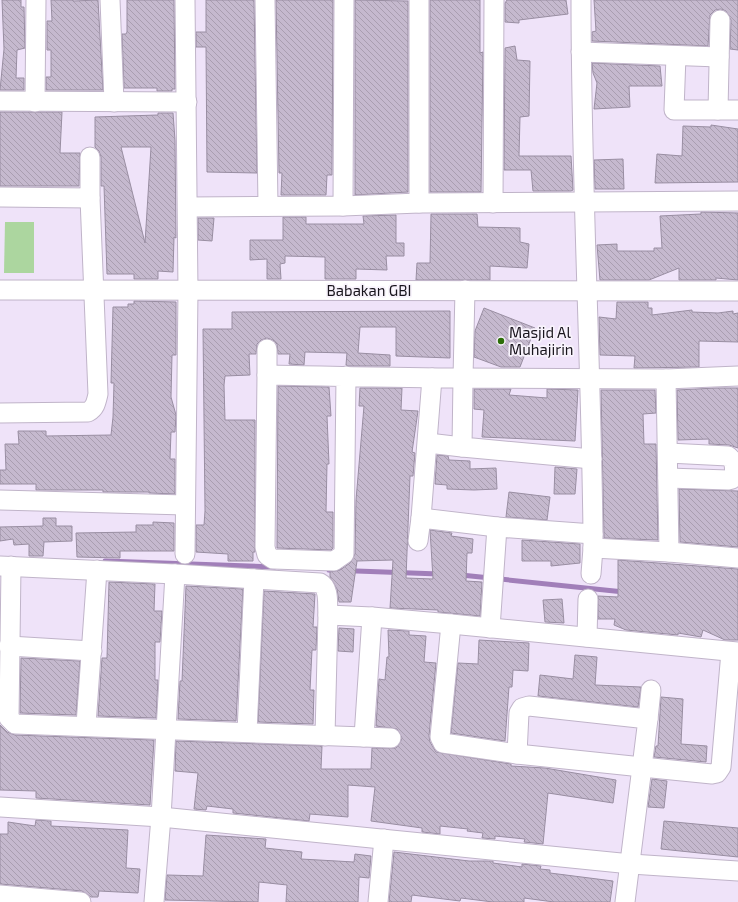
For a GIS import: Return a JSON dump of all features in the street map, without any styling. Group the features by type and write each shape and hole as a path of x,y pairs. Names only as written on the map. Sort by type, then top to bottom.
{"street":[{"path":"36,0 36,102"},
{"path":"110,0 114,102"},
{"path":"185,0 188,207 185,554"},
{"path":"265,0 268,206"},
{"path":"343,206 344,0"},
{"path":"419,0 419,202"},
{"path":"493,203 494,0"},
{"path":"581,0 584,203 592,459 591,574"},
{"path":"718,110 720,20"},
{"path":"581,52 719,57"},
{"path":"676,56 674,118 718,110 738,110"},
{"path":"0,101 187,102"},
{"path":"0,414 88,412 94,409 98,394 90,198 90,157"},
{"path":"0,197 90,198"},
{"path":"188,207 343,206 419,202 584,203 738,201"},
{"name":"Babakan GBI","path":"0,290 738,291"},
{"path":"462,447 465,290"},
{"path":"267,349 266,551 267,555 273,559 328,562 340,559 344,554 346,376"},
{"path":"267,375 590,380 738,376"},
{"path":"418,541 428,443 432,378"},
{"path":"666,379 669,552"},
{"path":"428,443 592,459"},
{"path":"668,453 731,457 734,462 734,476 730,480 668,478"},
{"path":"0,500 185,505"},
{"path":"421,518 497,526 669,552 738,558"},
{"path":"490,628 497,526"},
{"path":"326,736 328,615 327,590 324,585 175,574 5,566 9,646 10,720 15,724 86,725 326,736 391,738"},
{"path":"86,725 97,570"},
{"path":"154,902 161,817 175,574"},
{"path":"247,732 254,579"},
{"path":"587,637 588,599"},
{"path":"328,615 372,617 451,624 735,652 719,771 712,774 517,754 446,744 441,741 451,624"},
{"path":"364,737 372,617"},
{"path":"9,646 92,651"},
{"path":"625,902 631,864 651,690"},
{"path":"517,754 519,712 525,707 648,719"},
{"path":"0,807 161,817 631,864 738,871"},
{"path":"378,902 384,839"},
{"path":"0,895 81,902"}],"green space":[{"path":"5,222 34,222 34,273 4,273"}],"building":[{"path":"2,0 21,0 21,7 24,7 25,48 17,50 16,78 24,78 24,90 0,90 4,49"},
{"path":"51,0 98,0 103,90 46,90 46,77 51,77 51,50 47,50 47,21 52,21"},
{"path":"127,0 174,0 175,89 172,89 172,91 157,91 157,88 124,88 122,34 126,34 127,32"},
{"path":"206,0 254,0 257,173 207,172 206,47 196,47 196,32 206,32"},
{"path":"276,0 333,0 332,175 327,175 326,195 281,195 282,173 279,173"},
{"path":"355,0 408,1 408,192 355,195"},
{"path":"430,0 480,0 480,53 483,52 481,192 430,192"},
{"path":"507,0 566,0 568,14 519,20 519,23 505,22 505,3"},
{"path":"594,0 738,0 738,50 730,49 731,20 726,11 721,9 715,10 710,15 708,46 592,41 592,32 596,31"},
{"path":"515,46 517,60 530,61 529,116 520,117 519,156 571,156 573,190 571,191 533,191 531,170 504,170 505,48"},
{"path":"592,63 660,66 662,86 629,86 630,107 594,109 597,83 593,73"},
{"path":"0,112 62,112 60,153 80,153 79,186 0,186"},
{"path":"158,113 173,113 175,140 176,238 174,237 173,272 158,271 158,279 134,279 134,274 107,274 104,186 101,186 101,157 99,151 95,147 95,117 158,115","holes":["121,147 151,147 145,243"]},
{"path":"711,125 738,129 738,182 655,183 657,154 682,156 683,126 711,127"},
{"path":"623,159 624,189 595,189 594,160"},
{"path":"701,212 738,213 738,280 716,278 716,280 679,280 679,268 649,280 600,280 597,245 617,244 617,251 654,251 654,248 662,248 660,216 701,214"},
{"path":"431,214 477,214 478,227 520,228 520,242 529,244 527,268 490,266 490,280 416,280 417,263 430,263"},
{"path":"396,215 396,243 404,243 404,256 386,256 387,270 356,269 356,279 325,279 325,257 285,256 285,263 280,264 281,279 267,279 267,259 250,260 250,240 283,240 283,217 306,217 306,224 364,224 363,216"},
{"path":"198,218 214,218 212,241 198,240"},
{"path":"134,301 176,302 176,355 172,355 171,397 176,415 175,432 171,432 170,459 175,459 175,494 149,492 103,492 103,490 36,490 36,484 0,484 0,470 6,470 5,444 19,444 18,431 46,431 46,436 111,435 114,383 111,383 113,307 128,307 128,304 134,304"},
{"path":"617,302 648,302 648,308 652,308 652,315 692,310 692,312 718,313 733,311 733,314 738,313 738,342 699,341 699,367 634,368 635,356 600,355 599,317 616,319"},
{"name":"Masjid Al Muhajirin","path":"484,308 535,328 520,367 501,367 474,357 475,331"},
{"path":"450,311 450,358 396,356 396,327 360,327 358,353 390,355 390,366 348,366 346,365 347,353 305,352 304,365 289,364 290,354 278,354 277,344 273,340 267,338 261,340 257,344 256,354 249,354 250,375 225,376 224,385 225,420 255,420 255,552 253,552 253,561 228,561 228,554 196,552 196,525 204,525 205,511 203,329 232,329 232,312"},
{"path":"278,386 329,387 331,416 327,416 329,464 327,464 326,512 333,512 333,548 331,550 277,548"},
{"path":"360,388 402,388 401,410 418,411 412,452 415,453 413,476 410,476 406,578 433,579 430,530 452,533 451,536 473,539 472,553 467,553 466,581 482,582 480,616 438,612 438,610 390,608 393,560 357,561 351,602 339,602 337,589 330,577 330,572 340,570 350,563 355,554 356,500 364,406 359,406"},
{"path":"738,388 738,448 729,445 709,444 709,439 678,440 677,390"},
{"path":"474,389 511,389 509,395 547,398 547,389 578,390 575,441 482,437 484,410 474,409"},
{"path":"601,390 655,390 656,413 643,414 644,444 656,444 658,540 604,538"},
{"path":"437,455 448,456 449,460 470,461 470,469 496,468 497,489 447,489 447,485 435,484"},
{"path":"555,467 577,469 575,494 554,494"},
{"path":"679,489 738,491 738,547 680,542"},
{"path":"509,492 550,497 547,520 506,517"},
{"path":"43,518 56,518 56,526 72,526 72,541 44,542 43,556 29,556 29,544 14,545 13,539 0,541 0,527 43,526"},
{"path":"153,522 174,523 174,551 120,551 120,558 77,557 76,533 136,532 136,525 153,525"},
{"path":"522,540 580,544 580,563 551,566 551,561 522,561"},
{"path":"618,560 738,569 738,640 725,640 703,630 701,637 678,633 678,635 626,630 614,625 615,619 598,619 598,596 618,597"},
{"path":"109,582 155,584 154,611 162,611 160,642 155,642 155,680 158,680 156,718 98,716 102,658 107,658"},
{"path":"186,586 243,589 236,721 178,719 180,681 182,681"},
{"path":"264,591 315,594 313,627 317,627 316,650 312,650 310,690 314,690 313,724 258,722"},
{"path":"562,599 564,623 545,622 543,600"},
{"path":"339,628 354,629 353,652 338,651"},
{"path":"388,630 409,631 409,635 426,636 424,662 436,663 429,736 430,742 436,752 511,764 511,766 545,768 616,780 613,803 548,793 543,844 524,842 525,839 495,836 495,839 482,838 483,833 467,831 468,829 440,826 440,834 422,832 422,828 371,821 375,787 348,785 348,817 310,814 309,821 233,813 233,809 207,806 206,810 194,809 198,773 175,771 176,741 322,746 321,769 371,769 372,748 396,748 402,738 397,729 376,726 379,679 385,680 387,657 389,657"},
{"path":"479,640 529,643 528,671 513,670 512,687 509,687 505,741 451,733 458,663 478,664"},
{"path":"575,655 597,657 595,685 641,687 638,707 538,696 540,675 573,679"},
{"path":"21,658 80,661 76,715 20,713"},
{"path":"661,697 683,699 681,744 707,746 706,762 654,757 656,746 658,746"},
{"path":"0,725 7,732 15,735 154,740 150,805 36,798 36,791 0,790"},
{"path":"652,779 667,781 664,808 648,807"},
{"path":"36,820 51,821 51,826 128,830 126,868 140,869 138,893 99,891 98,897 91,897 82,891 0,884 0,834 8,834 8,822 35,826"},
{"path":"664,821 738,828 738,857 661,849"},
{"path":"206,835 266,839 265,848 302,852 301,859 354,862 355,854 371,856 369,878 359,877 358,902 286,902 287,885 259,882 258,902 165,900 167,875 203,876"},
{"path":"394,852 469,861 493,861 493,863 522,867 522,864 541,866 540,869 550,870 550,873 613,881 610,902 554,902 524,898 524,902 493,902 461,898 460,901 412,895 411,902 389,902"}],"waterway":[{"path":"105,561 275,567"},
{"path":"329,570 439,574"},
{"path":"461,575 624,592"}],"place":[{"name":"Masjid Al Muhajirin","path":"501,341"}]}
